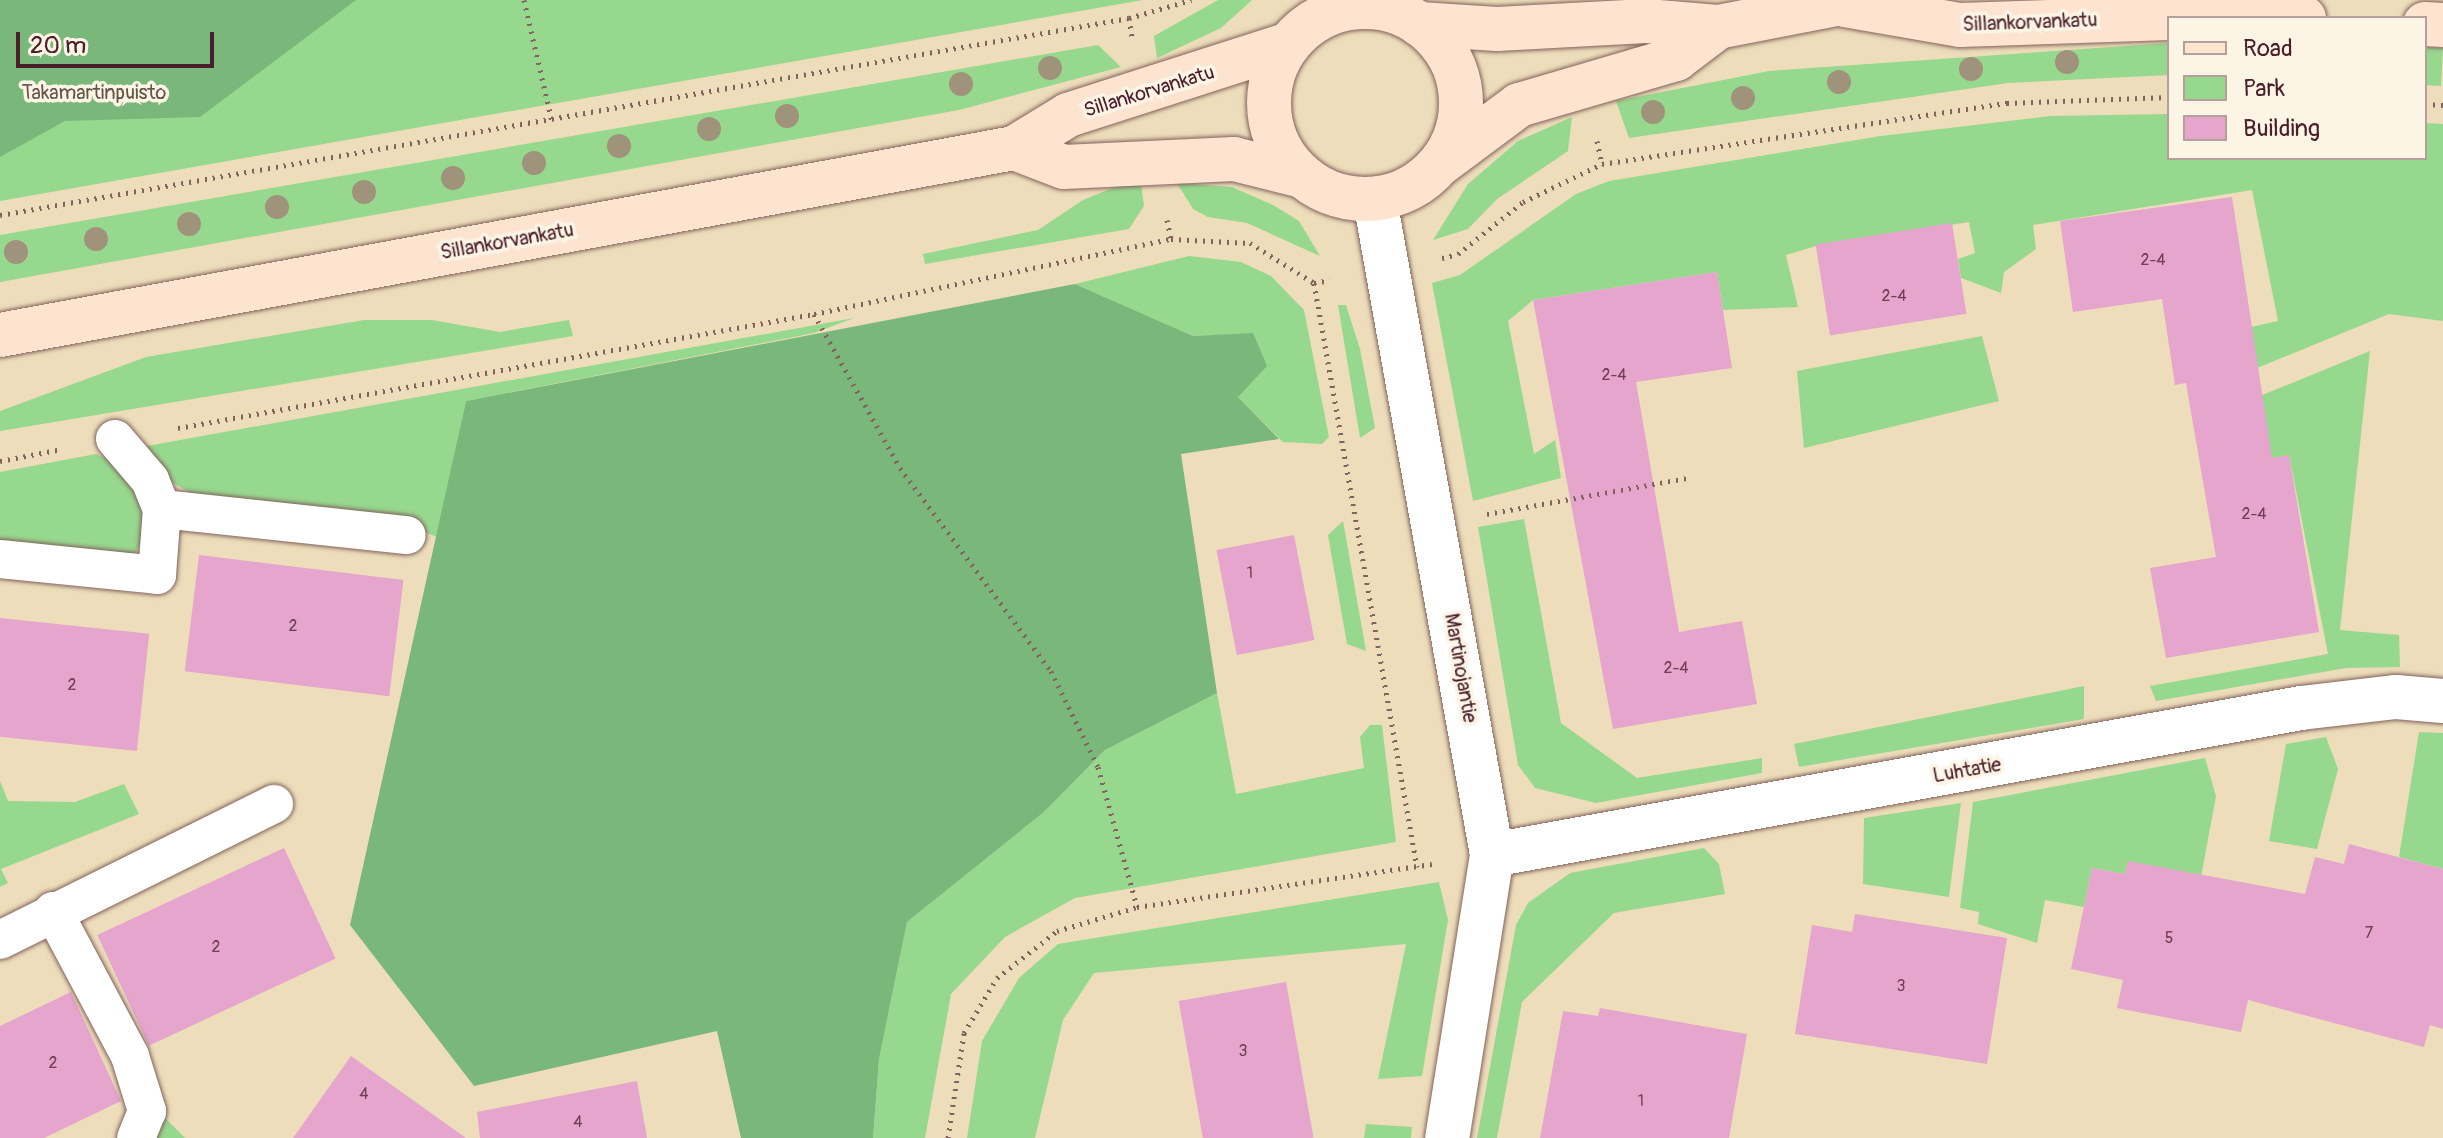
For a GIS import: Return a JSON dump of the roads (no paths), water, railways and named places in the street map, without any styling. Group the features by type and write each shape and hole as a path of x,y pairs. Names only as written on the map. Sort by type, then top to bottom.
{"main road":[{"name":"Sillankorvankatu","path":"1419,24 1497,29 1646,21 1718,27 1851,3 1960,25 2167,18"},
{"path":"1014,148 1064,167 1234,159 1302,176 1335,195 1375,200 1439,165 1457,133 1461,98 1443,47 1403,12 1357,4 1326,15 1289,44 1271,84 1270,115 1281,148 1302,176"},
{"name":"Sillankorvankatu","path":"1439,165 1519,105 1676,59 1718,27"},
{"name":"Sillankorvankatu","path":"0,335 1014,148 1068,115 1289,44"}],"street":[{"name":"Martinojantie","path":"1375,200 1385,272 1435,523 1492,855 1447,1138"},
{"name":"Luhtatie","path":"1492,855 2301,708 2396,697 2443,701"}],"lane":[{"path":"0,559 157,575 162,509 150,480 115,439"},
{"path":"162,509 407,535"},
{"path":"0,940 53,911 274,804"},
{"path":"53,911 130,1056 147,1111 136,1138"}],"park label":[{"name":"Takamartinpuisto","path":"94,92"}]}
